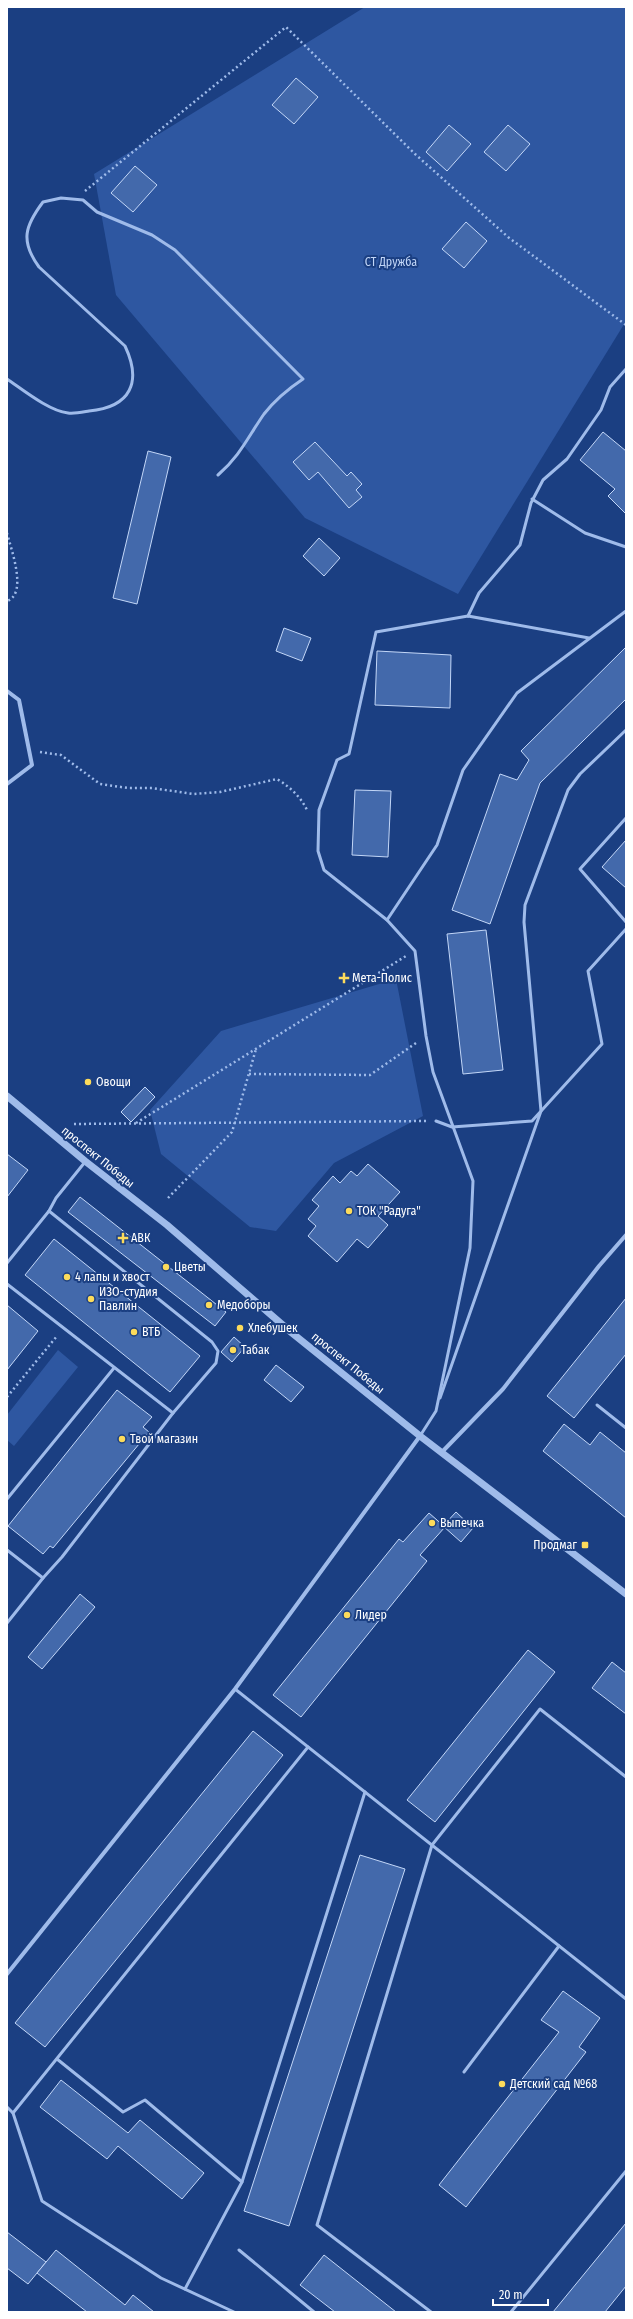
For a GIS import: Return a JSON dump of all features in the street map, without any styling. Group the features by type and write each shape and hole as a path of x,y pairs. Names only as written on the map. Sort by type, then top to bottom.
{"street":[{"path":"7,691 19,700 32,765 7,784"},
{"name":"проспект Победы","path":"7,1096 85,1161 168,1225 292,1333 420,1436 626,1594"},
{"path":"442,1452 503,1389 599,1266 626,1235"},
{"path":"7,1974 235,1689 420,1436"}],"lane":[{"path":"7,379 39,401 68,413 100,410 118,404 131,387 134,373 131,360 125,346 44,271 29,252 26,235 31,218 43,202 61,198 83,200 97,212 152,235 175,250 303,379 286,390 269,410 233,462 218,475"},
{"path":"468,616 479,593 520,545 532,499 543,480 568,459 601,410 610,387 626,369"},
{"path":"532,499 585,534 626,547"},
{"path":"387,920 437,845 463,770 517,693 626,611"},
{"path":"436,1411 470,1248 473,1180 452,1127 433,1072 426,1036 415,951 387,920 324,870 318,851 319,810 337,760 349,754 376,632 468,616 589,638"},
{"path":"420,1436 436,1411 541,1111 524,922 525,905 568,790 580,774 626,730"},
{"path":"626,818 580,869 626,922"},
{"path":"436,1121 452,1127 532,1121 602,1044 588,971 626,929"},
{"path":"7,1263 49,1211 56,1198 85,1161"},
{"path":"7,1623 62,1557 173,1413 216,1363 218,1357 216,1345 49,1211"},
{"path":"7,1284 173,1413"},
{"path":"7,1500 114,1368"},
{"path":"597,1405 626,1428"},
{"path":"7,1550 43,1578"},
{"path":"235,1689 626,1999"},
{"path":"430,2312 317,2225 432,1845 540,1709 626,1778"},
{"path":"13,2113 308,1746"},
{"path":"185,2289 242,2182 365,1792"},
{"path":"464,2072 559,1946"},
{"path":"57,2058 123,2112 146,2100 242,2182"},
{"path":"7,2106 13,2113 42,2201 160,2278 234,2312"},
{"path":"511,2312 626,2171"},
{"path":"239,2250 314,2312"}],"path":[{"path":"74,199 286,27 415,154 508,236 626,325"},
{"path":"7,533 18,581 16,591 7,601"},
{"path":"30,751 61,754 100,784 128,788 152,788 193,794 220,792 277,779 288,786 302,800 307,810"},
{"path":"135,1123 415,951"},
{"path":"249,1074 370,1075 426,1036"},
{"path":"168,1198 232,1132 256,1049"},
{"path":"74,1124 436,1121"},
{"path":"7,1398 63,1329"}],"green space":[{"name":"СТ Дружба","path":"365,7 626,7 626,321 458,594 305,518 116,295 94,174"},
{"path":"396,979 423,1116 334,1163 276,1231 250,1227 161,1154 150,1110 221,1031"},
{"path":"58,1350 78,1367 14,1446 7,1440 7,1415"}],"building":[{"path":"296,78 318,97 294,124 272,105"},
{"path":"449,125 471,144 447,171 426,152"},
{"path":"508,125 530,144 506,171 484,152"},
{"path":"135,166 157,185 133,212 111,193"},
{"path":"466,222 487,241 464,268 442,249"},
{"path":"603,432 626,451 626,514 608,496 615,489 580,460"},
{"path":"315,442 347,476 351,472 362,484 356,490 362,497 349,508 318,472 309,480 293,462"},
{"path":"148,451 171,457 137,604 113,598"},
{"path":"319,538 340,558 324,576 303,556"},
{"path":"284,628 311,638 302,661 276,651"},
{"path":"626,647 626,699 540,783 490,924 452,910 500,774 517,780 529,760 521,751"},
{"path":"377,651 451,655 450,708 375,705"},
{"path":"355,790 391,791 388,857 352,855"},
{"path":"626,840 626,888 602,867"},
{"path":"486,930 503,1070 463,1074 447,934"},
{"path":"145,1087 155,1097 131,1122 121,1112"},
{"path":"7,1154 28,1170 7,1197"},
{"name":"ТОК \"Радуга\"","path":"368,1164 400,1192 378,1216 388,1225 368,1248 357,1239 337,1262 308,1236 316,1226 308,1219 319,1206 312,1200 333,1176 340,1183 351,1171 357,1176"},
{"path":"80,1197 226,1312 215,1326 68,1212"},
{"path":"54,1239 200,1356 170,1392 25,1275"},
{"path":"626,1298 626,1354 574,1418 547,1396"},
{"path":"7,1305 38,1331 7,1370"},
{"name":"Табак","path":"234,1337 245,1347 232,1362 221,1352"},
{"path":"276,1365 304,1387 291,1402 264,1380"},
{"path":"117,1390 152,1417 143,1427 149,1432 53,1548 50,1546 43,1554 8,1526"},
{"path":"564,1424 590,1445 600,1432 626,1453 626,1518 543,1451"},
{"path":"456,1512 473,1528 461,1542 443,1526"},
{"path":"429,1513 445,1527 420,1555 427,1561 301,1717 273,1695 399,1539 403,1542"},
{"path":"80,1594 95,1607 42,1669 28,1657"},
{"path":"528,1650 555,1672 435,1822 407,1800"},
{"path":"612,1662 626,1673 626,1714 592,1688"},
{"path":"253,1731 283,1755 45,2047 15,2023"},
{"path":"360,1855 405,1869 289,2226 244,2211"},
{"name":"Детский сад №68","path":"563,1991 600,2018 579,2047 586,2052 466,2207 439,2185 559,2032 541,2020"},
{"path":"61,2080 128,2133 140,2120 204,2173 182,2199 118,2146 107,2159 40,2107"},
{"path":"626,2223 626,2286 605,2312 553,2312"},
{"path":"7,2232 46,2262 28,2284 7,2268"},
{"path":"56,2250 125,2305 133,2295 154,2312 87,2312 37,2273"},
{"path":"324,2255 396,2312 335,2312 300,2285"}],"place":[{"name":"Мета-Полис","path":"344,978"},
{"name":"Овощи","path":"88,1082"},
{"name":"ТОК \"Радуга\"","path":"349,1211"},
{"name":"АВК","path":"123,1238"},
{"name":"Цветы","path":"166,1267"},
{"name":"4 лапы и хвост","path":"67,1277"},
{"name":"ИЗО-студия Павлин","path":"91,1299"},
{"name":"Медоборы","path":"209,1305"},
{"name":"Хлебушек","path":"240,1328"},
{"name":"ВТБ","path":"134,1332"},
{"name":"Табак","path":"233,1350"},
{"name":"Твой магазин","path":"122,1439"},
{"name":"Выпечка","path":"432,1523"},
{"name":"Продмаг","path":"585,1545"},
{"name":"Лидер","path":"347,1615"},
{"name":"Детский сад №68","path":"502,2084"}]}
